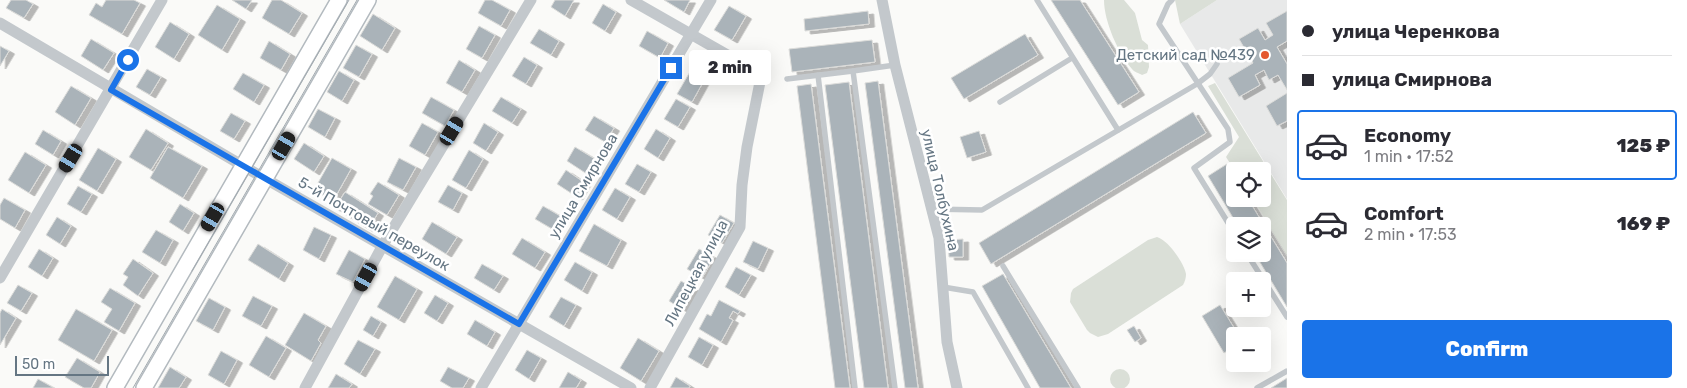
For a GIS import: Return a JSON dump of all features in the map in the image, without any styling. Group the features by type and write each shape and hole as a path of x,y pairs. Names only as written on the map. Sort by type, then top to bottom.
{"main road":[{"path":"115,388 242,165 339,0"},
{"path":"144,388 368,0"}],"street":[{"path":"0,278 162,0"},
{"path":"305,388 383,245 531,0"},
{"path":"631,0 691,34"},
{"name":"улица Смирнова","path":"481,388 710,0"},
{"name":"улица Толбухина","path":"882,0 895,66 939,238 947,342 957,388"},
{"name":"5-й Почтовый переулок","path":"0,23 111,90 631,388"},
{"name":"Липецкая улица","path":"650,388 740,228 742,185 747,146 761,77 752,69 691,34"}],"lane":[{"path":"1037,0 1118,130"},
{"path":"1168,1 1159,24 1228,129 1230,142 1194,168 1226,220"},
{"path":"1000,102 1072,58"},
{"path":"931,209 982,210 1197,84 1210,74 1217,64"},
{"path":"787,80 895,66"},
{"path":"853,71 895,388"},
{"path":"818,75 855,388"},
{"path":"1252,262 1287,317"},
{"path":"1003,266 1078,388"},
{"path":"943,287 973,292 1028,388"},
{"path":"1258,388 1287,371"}],"shaded area":[{"path":"1104,0 1124,0 1135,13 1142,40 1148,45 1149,67 1147,73 1142,75 1134,71 1122,54 1109,27"},
{"path":"1175,0 1217,0 1180,24"},
{"path":"1217,0 1287,0 1287,199 1271,173 1271,162 1264,162 1180,24"},
{"path":"1215,83 1264,162 1229,162 1226,157 1239,137 1208,86"},
{"path":"1271,174 1287,200 1287,256 1271,229 1271,217 1264,217 1258,207 1271,207"},
{"path":"1157,237 1170,247 1182,264 1186,274 1183,285 1108,334 1098,337 1090,333 1070,302 1073,289 1148,240"},
{"path":"1120,369 1127,372 1130,379 1127,386 1120,389 1113,386 1110,379 1113,372"}],"building":[{"path":"11,0 26,0 33,4 24,18 6,8"},
{"path":"106,0 134,0 140,3 122,34 89,15 96,3 102,7"},
{"path":"232,0 252,0 246,9"},
{"path":"272,0 281,0 302,13 289,34 262,18"},
{"path":"485,0 492,0 510,10 501,26 478,13"},
{"path":"555,0 574,0 565,16 551,7"},
{"path":"664,0 690,0 684,12"},
{"path":"1051,0 1080,0 1139,92 1118,105"},
{"path":"603,4 616,12 605,31 592,23"},
{"path":"217,5 240,19 222,50 198,35"},
{"path":"729,6 746,16 732,40 714,30"},
{"path":"868,11 869,24 805,31 804,19"},
{"name":"Детский сад №439","path":"1287,11 1287,41 1277,47 1287,64 1287,90 1278,75 1269,80 1264,70 1255,75 1260,85 1239,97 1228,78 1253,63 1239,39 1258,28 1265,40 1273,35 1266,23"},
{"path":"373,14 395,28 382,50 360,36"},
{"path":"170,22 189,34 174,59 155,47"},
{"path":"479,26 495,35 482,58 466,49"},
{"path":"539,29 559,41 551,55 530,43"},
{"path":"647,31 668,43 660,58 639,46"},
{"path":"1025,34 1038,55 964,99 951,78"},
{"path":"91,39 114,53 103,70 81,56"},
{"path":"872,40 875,62 792,72 789,49"},
{"path":"269,41 290,54 281,70 260,58"},
{"path":"356,45 372,54 359,77 343,68"},
{"path":"0,46 9,51 0,66"},
{"path":"524,57 537,65 526,84 512,76"},
{"path":"459,60 475,70 462,92 446,83"},
{"path":"694,65 708,73 692,102 677,94"},
{"path":"147,69 161,77 150,95 136,87"},
{"path":"339,71 354,80 342,101 327,92"},
{"path":"243,73 264,85 254,102 233,89"},
{"path":"878,81 918,388 905,388 865,83"},
{"path":"849,82 888,388 864,388 825,85"},
{"path":"811,84 850,388 835,388 797,86"},
{"path":"71,86 91,98 75,125 55,112"},
{"name":"Детский сад №439","path":"1287,93 1287,121 1277,126 1266,106"},
{"path":"431,97 454,110 445,126 422,113"},
{"path":"501,97 521,109 512,123 492,111"},
{"path":"676,99 690,107 678,127 664,119"},
{"path":"318,109 335,118 325,137 308,127"},
{"path":"1193,112 1206,133 991,264 979,243"},
{"path":"231,113 245,121 234,139 220,131"},
{"path":"594,116 614,128 605,142 585,130"},
{"path":"422,123 438,132 425,155 409,146"},
{"path":"484,123 498,132 486,151 473,143"},
{"path":"146,129 168,143 151,170 129,157"},
{"path":"656,129 670,138 658,158 644,149"},
{"path":"43,130 61,141 53,155 35,144"},
{"path":"979,131 986,152 967,158 960,137"},
{"path":"304,143 324,156 314,172 294,159"},
{"path":"168,147 202,166 183,198 150,178"},
{"path":"575,147 595,159 587,174 567,161"},
{"path":"98,148 116,159 97,191 79,180"},
{"path":"469,150 483,159 466,188 452,180"},
{"path":"25,152 46,165 29,193 8,180"},
{"path":"332,158 351,169 333,201 314,190"},
{"path":"399,158 416,167 403,190 387,182"},
{"path":"637,164 651,172 639,192 625,184"},
{"path":"1226,165 1226,206 1208,176"},
{"path":"566,170 585,183 577,197 557,184"},
{"path":"378,182 399,195 387,215 368,204 373,196 370,194"},
{"path":"448,185 462,193 453,210 438,202"},
{"path":"78,186 92,194 81,212 67,204"},
{"path":"615,188 630,197 617,219 602,210"},
{"path":"345,192 378,213 368,229 335,208"},
{"path":"4,198 25,210 15,228 0,219 0,205"},
{"path":"180,204 194,213 183,231 169,222"},
{"path":"543,206 562,217 554,230 535,219"},
{"path":"1227,207 1253,207 1259,217 1233,217"},
{"path":"720,215 734,223 722,243 708,235"},
{"path":"57,217 71,226 60,244 46,235"},
{"path":"432,222 457,237 446,254 422,239"},
{"path":"594,224 621,240 607,266 579,251"},
{"path":"314,227 331,235 319,259 303,250"},
{"path":"156,230 173,240 160,263 142,252"},
{"path":"1271,237 1287,263 1287,307 1271,280 1271,272 1266,272 1260,262 1271,262"},
{"path":"522,238 545,252 535,268 512,254"},
{"path":"963,239 963,257 949,257 948,240"},
{"path":"753,241 768,248 758,269 743,262"},
{"path":"258,244 288,263 279,279 248,260"},
{"path":"39,249 53,258 42,276 28,267"},
{"path":"699,249 714,257 702,278 687,269"},
{"path":"349,250 365,259 353,282 336,274"},
{"path":"133,259 153,273 138,296 123,285 128,277 123,274"},
{"path":"575,262 592,272 582,291 564,280"},
{"path":"482,264 503,276 494,290 474,278"},
{"path":"736,267 751,275 739,295 725,287"},
{"path":"1003,274 1071,388 1040,388 982,286"},
{"path":"395,276 417,289 399,320 377,307"},
{"path":"681,281 695,289 683,310 669,301"},
{"path":"18,285 32,293 21,311 7,303"},
{"path":"110,288 135,303 119,331 104,322 112,309 101,302"},
{"path":"435,295 448,303 437,321 424,313"},
{"path":"253,296 272,306 261,326 242,316"},
{"path":"561,297 576,305 564,326 549,317"},
{"path":"209,298 225,307 213,330 196,321"},
{"path":"719,300 740,311 738,314 733,311 729,318 733,320 721,342 699,329 707,314 711,316"},
{"path":"1220,305 1233,327 1226,327 1226,352 1224,353 1202,316"},
{"path":"2,309 16,318 0,345 0,313"},
{"path":"76,309 112,330 94,361 58,340"},
{"path":"304,313 326,326 318,340 321,343 311,361 285,345"},
{"path":"371,316 381,322 373,336 363,330"},
{"path":"475,320 495,332 487,346 467,334"},
{"path":"1134,326 1141,338 1135,342 1127,330"},
{"path":"266,336 286,348 269,377 249,365"},
{"path":"699,337 713,345 702,365 688,357"},
{"path":"638,338 659,351 641,381 620,368"},
{"path":"358,340 375,349 360,374 344,364"},
{"path":"527,350 541,358 529,379 515,370"},
{"path":"221,351 237,360 224,384 208,375"},
{"path":"77,358 100,372 91,388 84,388 65,377"},
{"path":"170,367 186,377 179,388 158,388"},
{"path":"448,367 469,378 463,388 452,388 440,381"},
{"path":"568,372 581,380 576,388 559,388"},
{"path":"336,374 352,384 349,388 328,388"},
{"path":"676,377 690,386 689,388 670,388"},
{"path":"1287,378 1287,388 1271,388"},
{"path":"38,379 54,388 33,388"}],"tram line":[{"path":"192,271 349,0"},
{"path":"133,388 357,0"}],"place":[{"name":"Детский сад №439","path":"1265,55"}],"route":[{"path":"128,60 111,90 519,324 671,68"}]}
